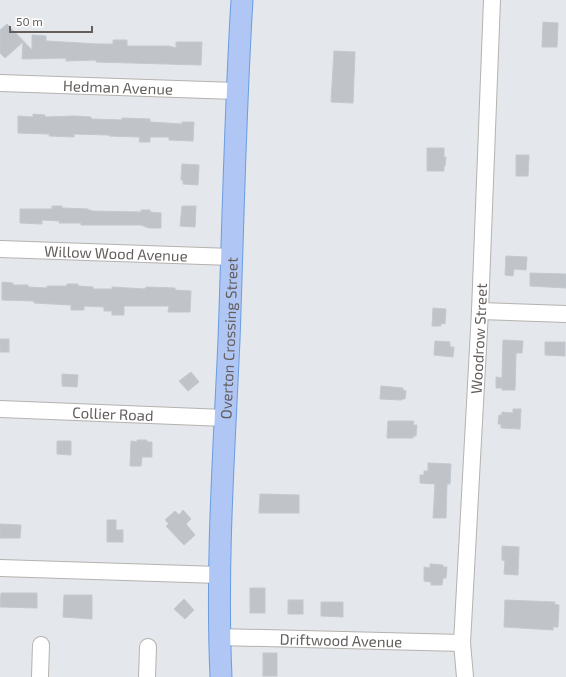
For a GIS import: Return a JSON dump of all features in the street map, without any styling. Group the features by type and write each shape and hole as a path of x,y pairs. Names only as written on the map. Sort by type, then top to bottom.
{"main road":[{"name":"Overton Crossing Street","path":"221,677 219,637 219,575 232,257 236,91 242,0"}],"street":[{"name":"Woodrow Street","path":"465,677 462,643 480,310 492,0"},
{"name":"Hedman Avenue","path":"0,83 236,91"},
{"name":"Willow Wood Avenue","path":"0,249 232,257"},
{"path":"480,310 566,314"},
{"name":"Collier Road","path":"0,409 225,418"},
{"path":"0,568 219,575"},
{"name":"Driftwood Avenue","path":"219,637 462,643"},
{"path":"40,677 41,645"},
{"path":"147,677 148,647"}],"building":[{"path":"543,22 558,23 557,47 542,47"},
{"path":"7,24 32,50 32,35 46,36 46,41 98,44 113,44 113,40 127,40 127,46 169,46 176,48 176,42 202,42 201,65 96,62 96,60 66,61 66,58 22,59 23,42 5,58 0,53 0,30"},
{"path":"334,51 355,52 353,103 331,102"},
{"path":"33,114 45,115 45,117 91,117 91,119 150,119 150,122 182,124 182,122 194,122 193,141 169,140 169,137 150,137 150,142 139,142 140,137 74,134 74,137 49,136 50,134 18,133 18,116 33,117"},
{"path":"427,148 444,148 444,157 446,157 444,171 427,171"},
{"path":"516,155 529,155 528,176 516,176"},
{"path":"182,164 199,165 198,185 183,184 183,180 181,180"},
{"path":"52,206 88,209 91,211 141,212 141,210 150,210 150,212 161,213 161,228 149,228 141,225 81,225 81,223 59,223 60,221 42,220 42,224 20,223 20,209 52,209"},
{"path":"182,206 196,206 195,227 180,226"},
{"path":"506,256 527,257 526,270 514,269 513,276 505,275"},
{"path":"530,273 566,274 566,288 530,286"},
{"path":"2,282 13,283 13,285 28,285 28,287 47,288 47,286 67,286 67,284 78,284 78,286 93,287 93,289 112,289 112,287 145,289 147,287 175,288 175,290 191,291 190,312 168,312 169,306 124,306 124,315 112,315 112,311 104,311 104,307 84,306 84,310 71,310 71,305 34,303 34,301 2,300"},
{"path":"433,308 446,309 445,324 441,323 441,326 432,326"},
{"path":"0,339 9,339 9,352 0,352"},
{"path":"503,340 523,341 522,353 516,353 515,390 502,390 502,388 496,388 496,377 502,378"},
{"path":"435,341 450,342 450,347 454,347 453,357 434,355"},
{"path":"545,342 565,342 565,356 545,355"},
{"path":"191,372 199,382 188,391 179,381"},
{"path":"62,374 78,375 77,387 62,386"},
{"path":"381,386 403,388 403,390 406,391 405,399 380,399"},
{"path":"513,409 521,409 520,429 501,428 501,424 498,424 499,415 502,415 502,412 513,413"},
{"path":"388,421 414,421 413,425 417,425 416,436 413,436 413,438 387,438"},
{"path":"137,440 147,440 147,442 152,442 152,457 142,457 141,466 130,466 131,441 137,442"},
{"path":"57,441 71,441 71,455 57,454"},
{"path":"428,463 451,464 450,484 447,484 446,518 433,518 435,484 420,483 420,475 424,475 424,471 428,471"},
{"path":"260,494 299,495 299,513 259,513"},
{"path":"183,510 191,519 186,524 195,535 184,545 166,526 169,524 165,520 175,511 179,515"},
{"path":"107,520 116,520 116,530 123,530 123,542 107,542"},
{"path":"0,524 21,525 20,538 0,538"},
{"path":"502,546 519,547 518,575 504,574 505,561 502,560"},
{"path":"430,564 443,565 443,567 447,567 446,578 443,578 442,585 431,585 431,582 424,581 424,567 430,568"},
{"path":"250,588 265,588 265,613 250,613"},
{"path":"1,593 37,593 37,608 0,607"},
{"path":"64,595 92,595 92,619 63,617"},
{"path":"184,599 194,610 185,619 174,609"},
{"path":"288,600 303,600 303,614 288,614"},
{"path":"505,600 555,602 554,604 559,605 558,627 553,627 553,630 504,627"},
{"path":"321,602 343,602 343,617 321,616"},
{"path":"263,653 277,653 277,676 263,676"}]}
